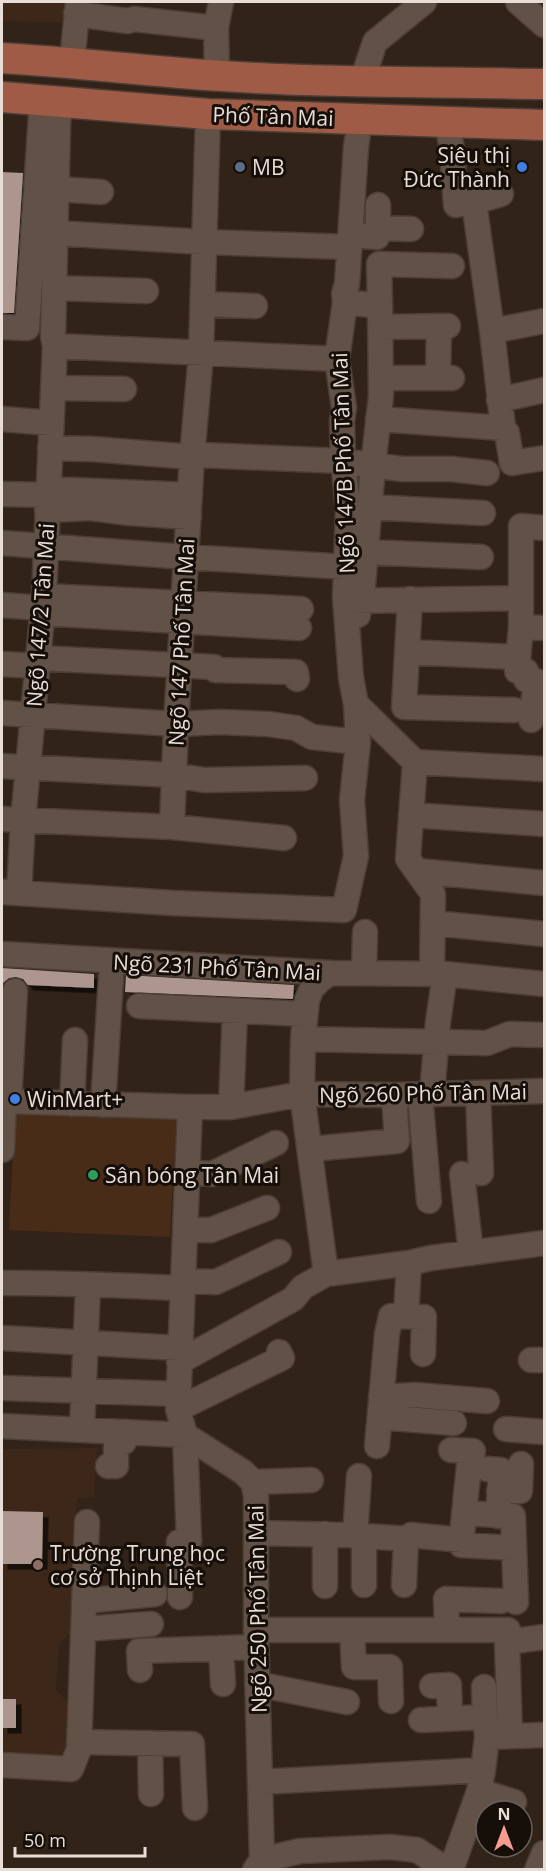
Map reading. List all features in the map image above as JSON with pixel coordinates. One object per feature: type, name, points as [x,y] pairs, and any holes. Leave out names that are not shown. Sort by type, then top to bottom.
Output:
[{"type":"main road","name":"Phố Tân Mai","points":[[2,58],[72,62],[217,76],[544,84]]},
{"type":"main road","points":[[360,120],[362,81]]},
{"type":"main road","name":"Phố Tân Mai","points":[[2,97],[208,114],[544,125]]},
{"type":"street","points":[[217,76],[216,28],[220,2]]},
{"type":"street","points":[[362,81],[375,42],[424,2]]},
{"type":"street","points":[[518,2],[544,25]]},
{"type":"street","points":[[72,62],[77,8],[131,11],[134,19],[216,28]]},
{"type":"street","points":[[2,327],[27,328],[51,100]]},
{"type":"street","name":"Ngõ 147/2 Tân Mai","points":[[10,893],[12,820],[29,767],[43,606],[53,388],[57,189],[58,125],[51,100]]},
{"type":"street","name":"Ngõ 147 Phố Tân Mai","points":[[172,827],[179,667],[201,354],[208,114]]},
{"type":"street","name":"Ngõ 147B Phố Tân Mai","points":[[353,600],[346,567],[348,509],[343,461],[344,408],[337,359],[345,302],[360,120]]},
{"type":"street","points":[[447,123],[452,149],[456,205],[501,194]]},
{"type":"street","points":[[57,189],[101,192]]},
{"type":"street","points":[[378,419],[503,428],[474,202]]},
{"type":"street","points":[[56,233],[204,242],[350,241],[378,230],[411,229]]},
{"type":"street","name":"Ngõ 147B Phố Tân Mai","points":[[10,893],[344,910],[356,856],[352,800],[358,742],[356,704],[350,664],[353,600],[366,552],[381,378],[379,264],[452,266]]},
{"type":"street","points":[[54,288],[146,291]]},
{"type":"street","points":[[345,302],[380,317],[444,326],[445,378],[381,378]]},
{"type":"street","points":[[203,304],[255,306]]},
{"type":"street","points":[[492,331],[544,321]]},
{"type":"street","points":[[2,334],[201,354],[337,359]]},
{"type":"street","points":[[53,388],[124,389]]},
{"type":"street","points":[[499,400],[544,390]]},
{"type":"street","points":[[2,419],[51,423]]},
{"type":"street","points":[[507,433],[512,463],[544,458]]},
{"type":"street","points":[[50,448],[92,449],[192,458],[199,455],[343,461],[402,469],[452,459],[487,473]]},
{"type":"street","points":[[2,494],[189,506]]},
{"type":"street","points":[[369,507],[483,513]]},
{"type":"street","points":[[410,599],[404,707],[523,715],[536,681],[526,680],[526,671],[517,671],[521,627],[521,526],[544,528]]},
{"type":"street","points":[[2,543],[346,567]]},
{"type":"street","points":[[366,552],[471,550]]},
{"type":"street","points":[[2,605],[43,606],[79,596],[183,613],[300,619]]},
{"type":"street","points":[[353,600],[520,598]]},
{"type":"street","points":[[521,627],[544,628]]},
{"type":"street","points":[[407,652],[518,657]]},
{"type":"street","points":[[2,664],[38,662],[214,667],[215,670],[296,672],[297,679]]},
{"type":"street","points":[[356,704],[416,762],[544,769]]},
{"type":"street","points":[[2,713],[176,724],[221,722],[268,724],[296,728],[312,738],[358,742]]},
{"type":"street","points":[[416,762],[408,859],[433,894],[433,923],[439,974],[436,1043],[426,1094],[429,1201]]},
{"type":"street","points":[[2,766],[173,775],[204,780],[305,778]]},
{"type":"street","points":[[411,815],[544,824]]},
{"type":"street","points":[[12,820],[172,827],[284,838]]},
{"type":"street","points":[[418,871],[544,883]]},
{"type":"street","points":[[433,923],[544,934]]},
{"type":"street","points":[[364,933],[364,973]]},
{"type":"street","name":"Ngõ 231 Phố Tân Mai","points":[[2,954],[331,973],[439,974],[544,984]]},
{"type":"street","points":[[103,1106],[112,962]]},
{"type":"street","points":[[326,1274],[302,1094],[304,1014],[307,1000],[312,988],[331,973]]},
{"type":"street","points":[[2,1150],[15,991]]},
{"type":"street","points":[[139,1006],[304,1014]]},
{"type":"street","points":[[231,1107],[235,1011]]},
{"type":"street","points":[[303,1039],[487,1043],[510,1034],[544,1035]]},
{"type":"street","points":[[72,1104],[75,1040]]},
{"type":"street","name":"Ngõ 260 Phố Tân Mai","points":[[302,1094],[394,1095],[544,1091]]},
{"type":"street","points":[[471,1253],[471,1174],[478,1093]]},
{"type":"street","points":[[5,1101],[103,1106],[231,1107],[302,1094]]},
{"type":"street","points":[[311,1149],[398,1142],[394,1095]]},
{"type":"street","points":[[180,1597],[179,1542],[189,1541],[185,1435],[178,1402],[190,1107]]},
{"type":"street","points":[[188,1172],[212,1174],[276,1143]]},
{"type":"street","points":[[186,1230],[211,1230],[267,1208]]},
{"type":"street","points":[[2,1338],[86,1343],[179,1355],[292,1299],[303,1287],[326,1274],[409,1263],[431,1257],[544,1250]]},
{"type":"street","points":[[2,1283],[183,1285],[216,1282],[279,1252]]},
{"type":"street","points":[[406,1316],[409,1263]]},
{"type":"street","points":[[82,1430],[88,1285]]},
{"type":"street","points":[[377,1446],[387,1334],[391,1316],[424,1317],[423,1354]]},
{"type":"street","points":[[2,1388],[84,1391],[178,1402],[282,1358],[279,1352]]},
{"type":"street","points":[[381,1407],[415,1395],[487,1401]]},
{"type":"street","points":[[381,1407],[454,1423]]},
{"type":"street","points":[[2,1426],[185,1435]]},
{"type":"street","points":[[506,1429],[544,1432]]},
{"type":"street","points":[[108,1466],[117,1466],[117,1442],[124,1442],[125,1432]]},
{"type":"street","name":"Ngõ 250 Phố Tân Mai","points":[[185,1435],[243,1472],[253,1482],[256,1496],[259,1865]]},
{"type":"street","points":[[451,1450],[473,1451],[461,1545],[513,1548]]},
{"type":"street","points":[[499,1491],[520,1491],[521,1464]]},
{"type":"street","points":[[487,1469],[501,1470],[498,1515]]},
{"type":"street","points":[[359,1476],[359,1536],[364,1585]]},
{"type":"street","points":[[253,1482],[310,1480]]},
{"type":"street","points":[[447,1630],[446,1599],[508,1601],[513,1548],[513,1516],[464,1514]]},
{"type":"street","points":[[2,1765],[71,1769],[79,1749],[87,1522]]},
{"type":"street","points":[[257,1533],[406,1539],[410,1539],[411,1535],[462,1540]]},
{"type":"street","points":[[325,1534],[325,1586]]},
{"type":"street","points":[[404,1585],[406,1539]]},
{"type":"street","points":[[84,1601],[155,1594]]},
{"type":"street","points":[[83,1629],[151,1624]]},
{"type":"street","points":[[352,1630],[354,1667],[390,1667],[391,1701]]},
{"type":"street","points":[[140,1670],[139,1651],[177,1656],[221,1648],[256,1638],[352,1630],[508,1630]]},
{"type":"street","points":[[259,1865],[300,1851],[313,1860],[361,1859],[390,1847],[417,1850],[449,1869],[481,1781],[494,1730],[507,1642],[544,1637]]},
{"type":"street","points":[[221,1648],[223,1684]]},
{"type":"street","points":[[257,1684],[346,1702]]},
{"type":"street","points":[[432,1686],[449,1685],[450,1718]]},
{"type":"street","points":[[484,1687],[494,1730]]},
{"type":"street","points":[[421,1720],[450,1718],[494,1730],[544,1735]]},
{"type":"street","points":[[79,1742],[192,1744],[195,1808]]},
{"type":"street","points":[[150,1743],[151,1794]]},
{"type":"street","points":[[260,1782],[481,1781],[509,1799]]},
{"type":"street","points":[[537,1869],[544,1853]]},
{"type":"shaded area","points":[[2,2],[75,2],[71,23],[2,21]]},
{"type":"shaded area","name":"Sân bóng Tân Mai","points":[[15,1112],[176,1119],[170,1237],[9,1230]]},
{"type":"shaded area","name":"Trường Trung học cơ sở Thịnh Liệt","points":[[97,1448],[94,1497],[77,1498],[71,1632],[59,1644],[56,1690],[70,1705],[70,1751],[58,1760],[2,1754],[2,1449]]},
{"type":"building","points":[[2,172],[23,173],[14,313],[2,313]]},
{"type":"building","points":[[2,968],[94,974],[94,988],[28,985],[23,979],[16,977],[9,978],[2,984]]},
{"type":"building","points":[[126,975],[294,985],[293,999],[125,992]]},
{"type":"building","points":[[2,1511],[43,1512],[42,1564],[2,1564]]},
{"type":"building","points":[[2,1699],[16,1699],[16,1728],[2,1728]]},
{"type":"place","name":"MB","points":[[240,167]]},
{"type":"place","name":"Siêu thị Đức Thành","points":[[522,167]]},
{"type":"place","name":"WinMart+","points":[[15,1099]]},
{"type":"place","name":"Sân bóng Tân Mai","points":[[93,1175]]},
{"type":"place","name":"Trường Trung học cơ sở Thịnh Liệt","points":[[38,1565]]}]
